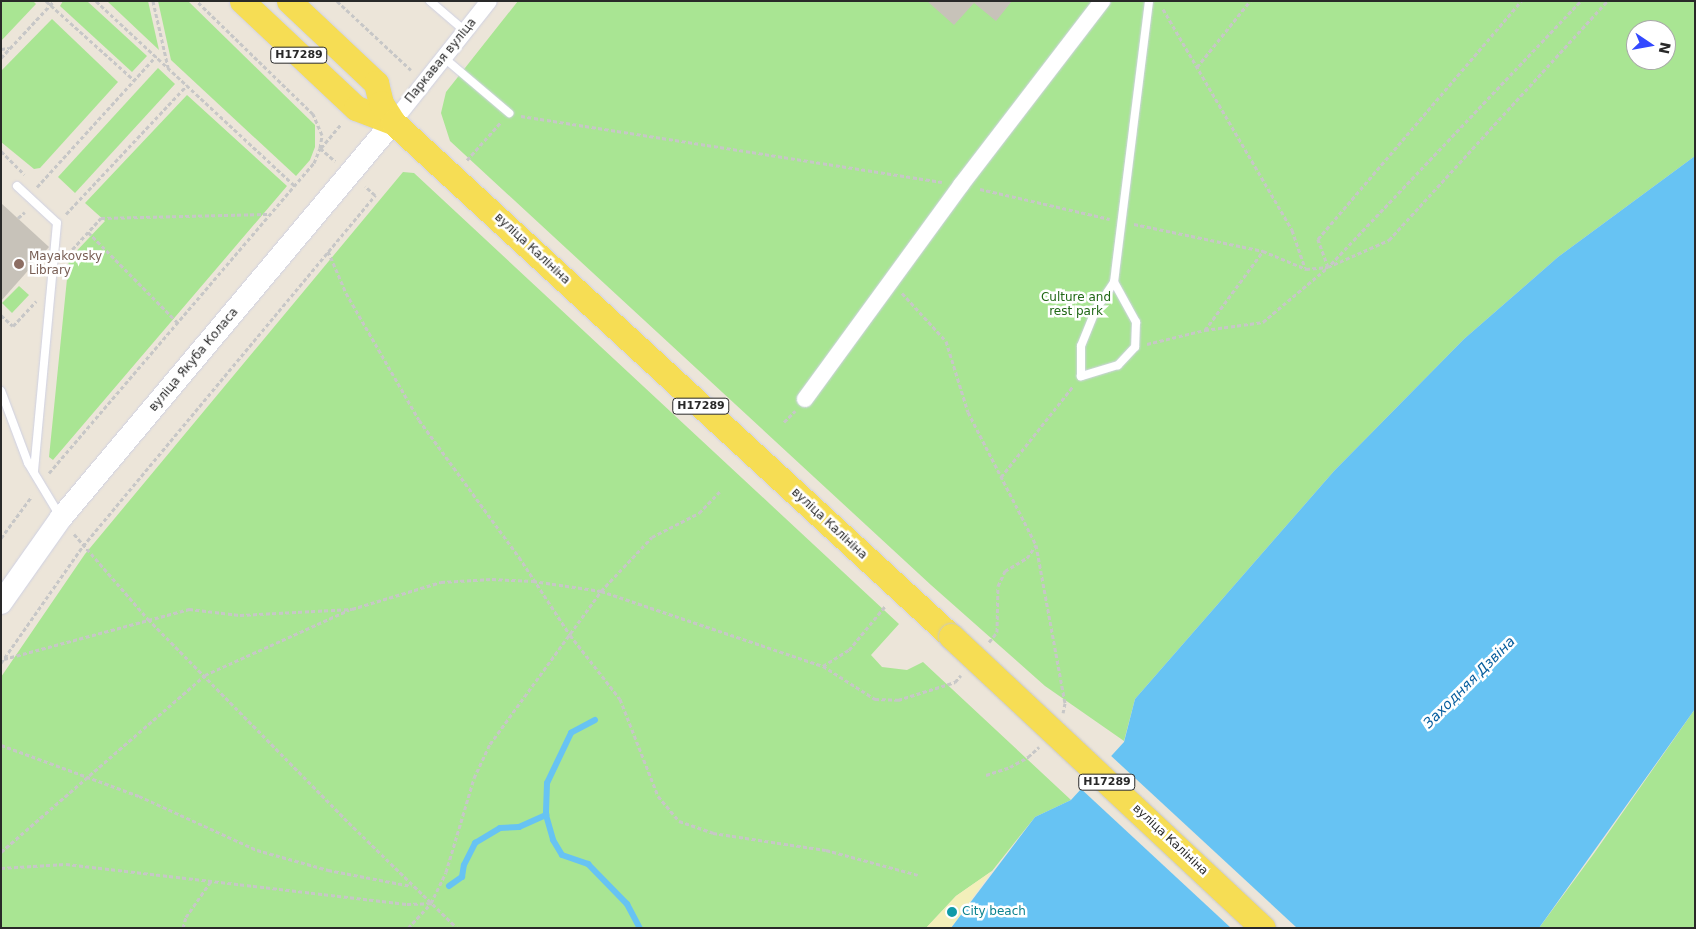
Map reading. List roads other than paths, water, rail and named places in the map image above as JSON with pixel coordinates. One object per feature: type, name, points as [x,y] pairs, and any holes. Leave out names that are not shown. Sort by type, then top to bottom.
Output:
[{"type":"main road","name":"вуліца Калініна","points":[[242,1],[356,108],[393,122]]},
{"type":"main road","name":"вуліца Калініна","points":[[289,1],[376,83],[381,103],[393,122],[951,636],[1263,928]]},
{"type":"street","name":"Паркавая вуліца","points":[[393,122],[489,1]]},
{"type":"street","points":[[805,399],[961,185],[1102,1]]},
{"type":"street","name":"вуліца Якуба Коласа","points":[[1,603],[61,518],[393,122]]},
{"type":"lane","points":[[430,1],[464,31]]},
{"type":"lane","points":[[1114,282],[1136,322],[1136,347],[1118,364],[1081,376],[1081,346],[1096,309],[1114,282],[1149,1]]},
{"type":"lane","points":[[443,57],[509,113]]},
{"type":"lane","points":[[17,186],[57,223],[34,472]]},
{"type":"lane","points":[[1,391],[34,472],[42,482],[61,518]]},
{"type":"water","name":"Заходняя Дзвіна","points":[[1695,156],[1695,709],[1539,928],[951,928],[1035,817],[1071,800],[1124,742],[1135,699],[1334,471],[1464,339],[1558,257]]},
{"type":"waterway","points":[[595,720],[571,733],[547,783],[546,815],[553,840],[562,855],[588,864],[627,904],[640,928]]},
{"type":"waterway","points":[[449,886],[462,877],[464,865],[475,843],[500,828],[519,827],[546,815]]},
{"type":"place","name":"Mayakovsky Library","points":[[19,264]]},
{"type":"place","name":"City beach","points":[[952,912]]},
{"type":"park label","name":"Culture and rest park","points":[[1076,305]]}]
